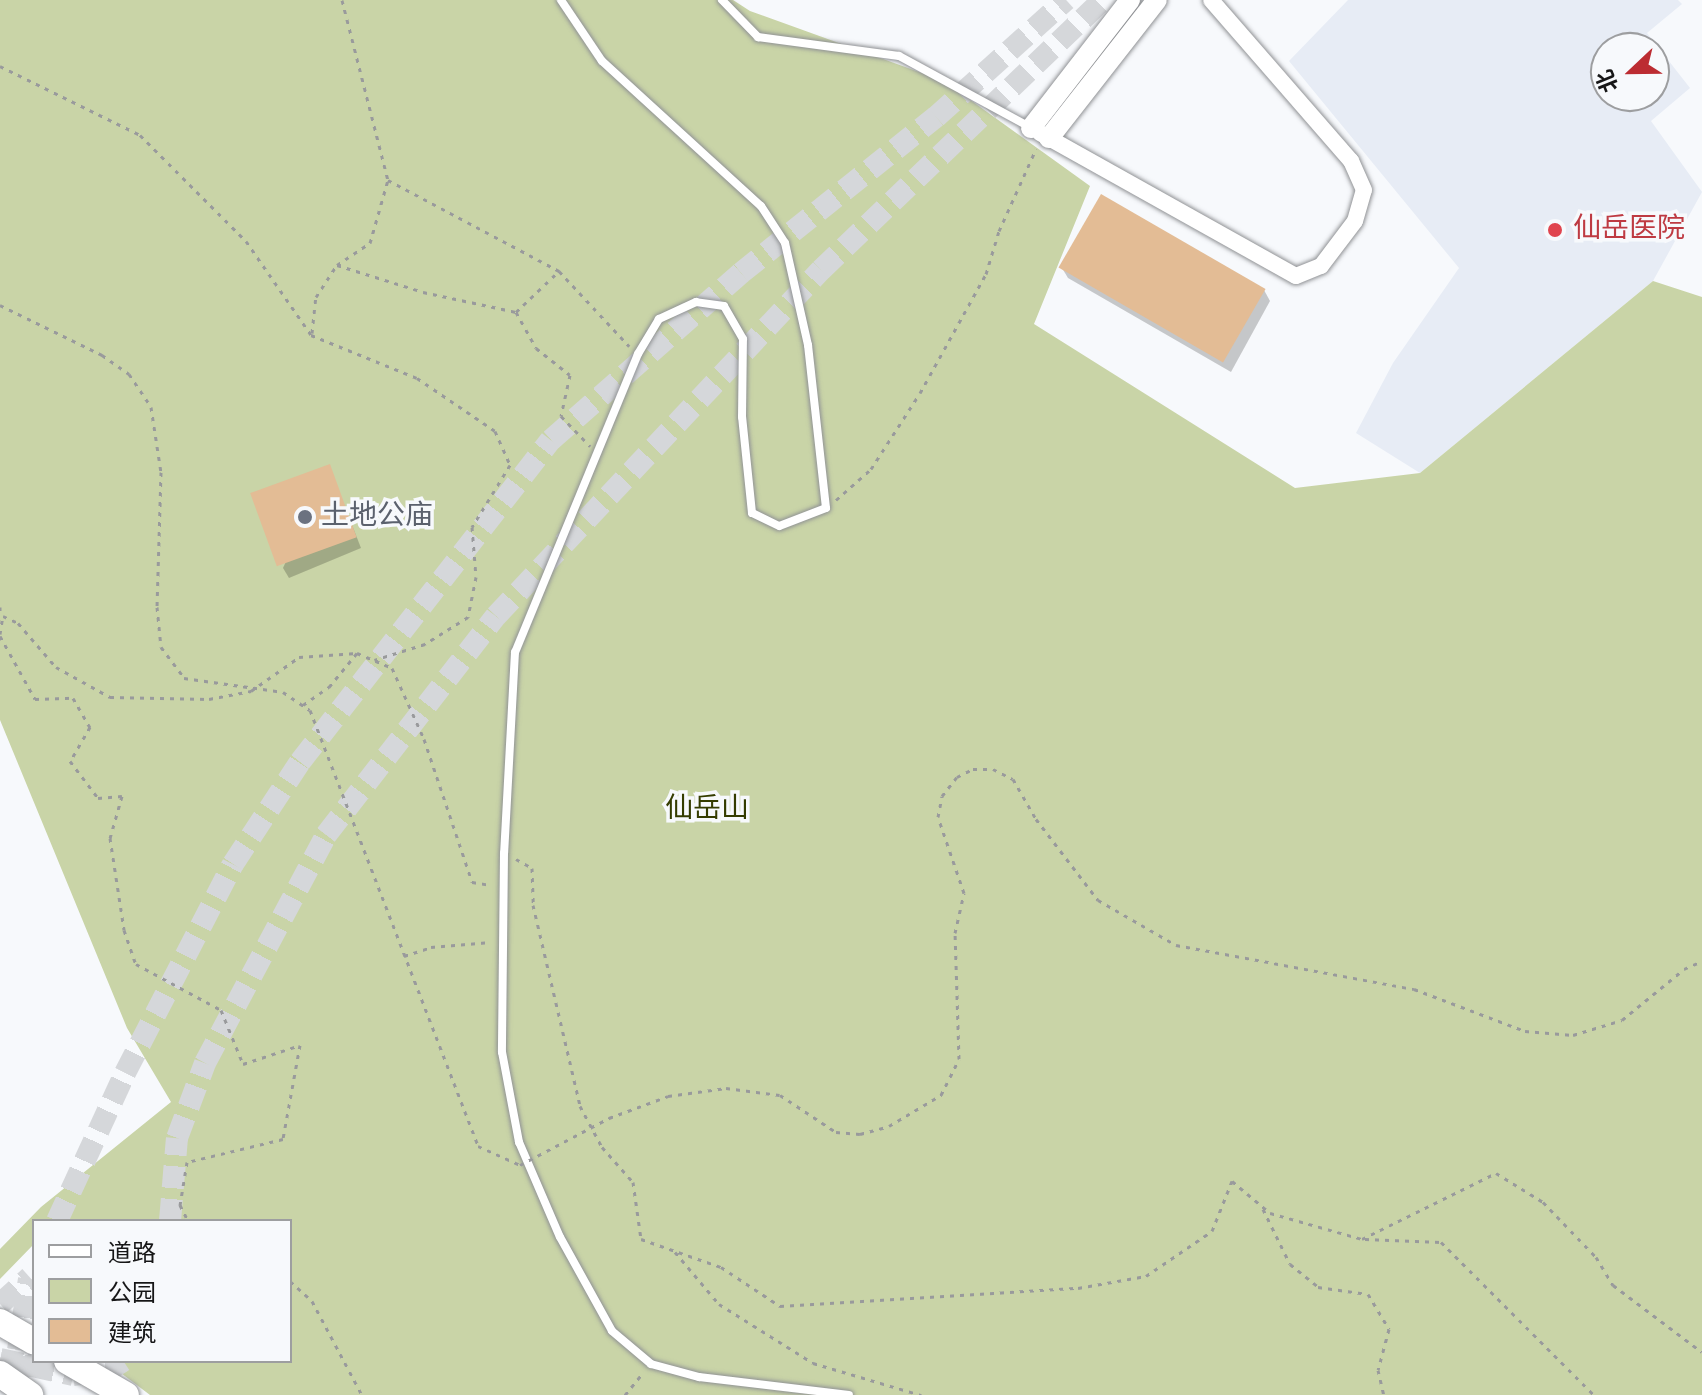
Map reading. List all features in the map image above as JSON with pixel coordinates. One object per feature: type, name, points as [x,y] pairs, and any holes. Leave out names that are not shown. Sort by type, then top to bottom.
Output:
[{"type":"main road","points":[[0,1322],[32,1341]]},
{"type":"main road","points":[[70,1363],[126,1395]]},
{"type":"main road","points":[[0,1374],[30,1395]]},
{"type":"street","points":[[1041,134],[1130,0]]},
{"type":"street","points":[[1041,134],[1157,0]]},
{"type":"street","points":[[1041,134],[1296,276],[1321,266],[1355,221],[1364,190],[1351,161],[1211,0]]},
{"type":"lane","points":[[561,0],[602,61],[761,206],[785,243],[808,345],[826,508],[779,526],[752,513],[742,417],[743,339],[724,306],[696,302],[659,319],[638,354],[515,652],[504,853],[502,1052],[519,1142],[560,1237],[612,1331],[651,1364],[699,1377],[849,1395]]},
{"type":"lane","points":[[722,0],[758,37],[899,56],[1041,134]]},
{"type":"path","points":[[311,335],[316,297],[337,265],[370,243],[388,180],[342,0]]},
{"type":"path","points":[[0,66],[140,135],[246,241],[311,335],[417,378],[495,431],[510,465],[472,527],[476,577],[468,617],[425,644],[374,660]]},
{"type":"path","points":[[826,508],[871,469],[920,393],[986,274],[999,231],[1041,134]]},
{"type":"path","points":[[388,180],[559,271],[638,354]]},
{"type":"path","points":[[337,265],[423,292],[516,312],[536,348],[570,375],[561,416],[599,453]]},
{"type":"path","points":[[516,312],[559,271]]},
{"type":"path","points":[[0,305],[102,355],[129,374],[151,407],[161,472],[157,607],[161,647],[184,678],[283,692],[310,710],[467,1127],[489,1155],[520,1165],[609,1118],[668,1096],[726,1088],[780,1095],[836,1132],[860,1134],[889,1126],[941,1095],[959,1059],[955,933],[964,893],[938,817],[942,796],[957,777],[973,769],[993,769],[1013,779],[1036,819],[1098,900],[1176,945],[1414,989],[1525,1031],[1573,1035],[1622,1020],[1684,969],[1702,961]]},
{"type":"path","points":[[0,607],[0,635],[35,699],[73,698],[90,727],[70,761],[98,798],[122,796],[110,838],[124,930],[136,964],[221,1010],[243,1064],[300,1045],[283,1139],[187,1162],[180,1205],[187,1219]]},
{"type":"path","points":[[2,616],[18,623],[56,667],[110,697],[209,699],[251,691],[299,657],[357,653],[392,668],[418,725],[472,882],[503,886]]},
{"type":"path","points":[[303,705],[329,687],[357,653]]},
{"type":"path","points":[[504,853],[532,868],[533,905],[580,1106],[602,1147],[633,1182],[641,1239],[721,1267],[780,1306],[1078,1288],[1146,1276],[1212,1231],[1232,1181],[1270,1213],[1362,1239],[1441,1242],[1594,1395]]},
{"type":"path","points":[[404,956],[503,941]]},
{"type":"path","points":[[1362,1239],[1496,1173],[1543,1202],[1596,1257],[1613,1285],[1702,1352]]},
{"type":"path","points":[[1261,1205],[1290,1264],[1318,1287],[1368,1294],[1389,1329],[1378,1370],[1384,1395]]},
{"type":"path","points":[[673,1250],[719,1304],[813,1363],[921,1395]]},
{"type":"path","points":[[292,1283],[312,1301],[362,1395]]},
{"type":"path","points":[[625,1395],[651,1364]]},
{"type":"shaded area","name":"仙岳医院","points":[[1348,0],[1678,0],[1682,4],[1648,32],[1590,32],[1590,112],[1662,112],[1651,121],[1702,192],[1653,281],[1420,473],[1356,433],[1393,363],[1459,268],[1289,61]]},
{"type":"shaded area","name":"仙岳医院","points":[[1670,62],[1690,88],[1670,105]]},
{"type":"green space","name":"仙岳山","points":[[0,0],[733,0],[750,11],[944,81],[1090,186],[1034,324],[1295,488],[1420,473],[1653,281],[1702,297],[1702,1395],[150,1395],[108,1363],[292,1363],[292,1219],[32,1219],[32,1246],[0,1279],[0,1249],[41,1207],[171,1102],[127,1028],[0,720]]},
{"type":"building","points":[[1101,194],[1266,289],[1223,363],[1058,268]]},
{"type":"building","name":"土地公庙","points":[[330,464],[357,537],[277,566],[250,493]]},
{"type":"tunnel","points":[[58,1219],[125,1073],[233,864],[300,762],[551,440],[741,273],[936,117],[1066,0]]},
{"type":"tunnel","points":[[170,1219],[177,1138],[205,1063],[326,835],[496,616],[821,270],[1103,0]]},
{"type":"tunnel","points":[[0,1304],[30,1277]]},
{"type":"tunnel","points":[[28,1378],[18,1350],[29,1279]]},
{"type":"tunnel","points":[[0,1359],[73,1375],[109,1370],[120,1363]]},
{"type":"place","name":"仙岳医院","points":[[1555,230]]},
{"type":"place","name":"土地公庙","points":[[305,517]]}]
